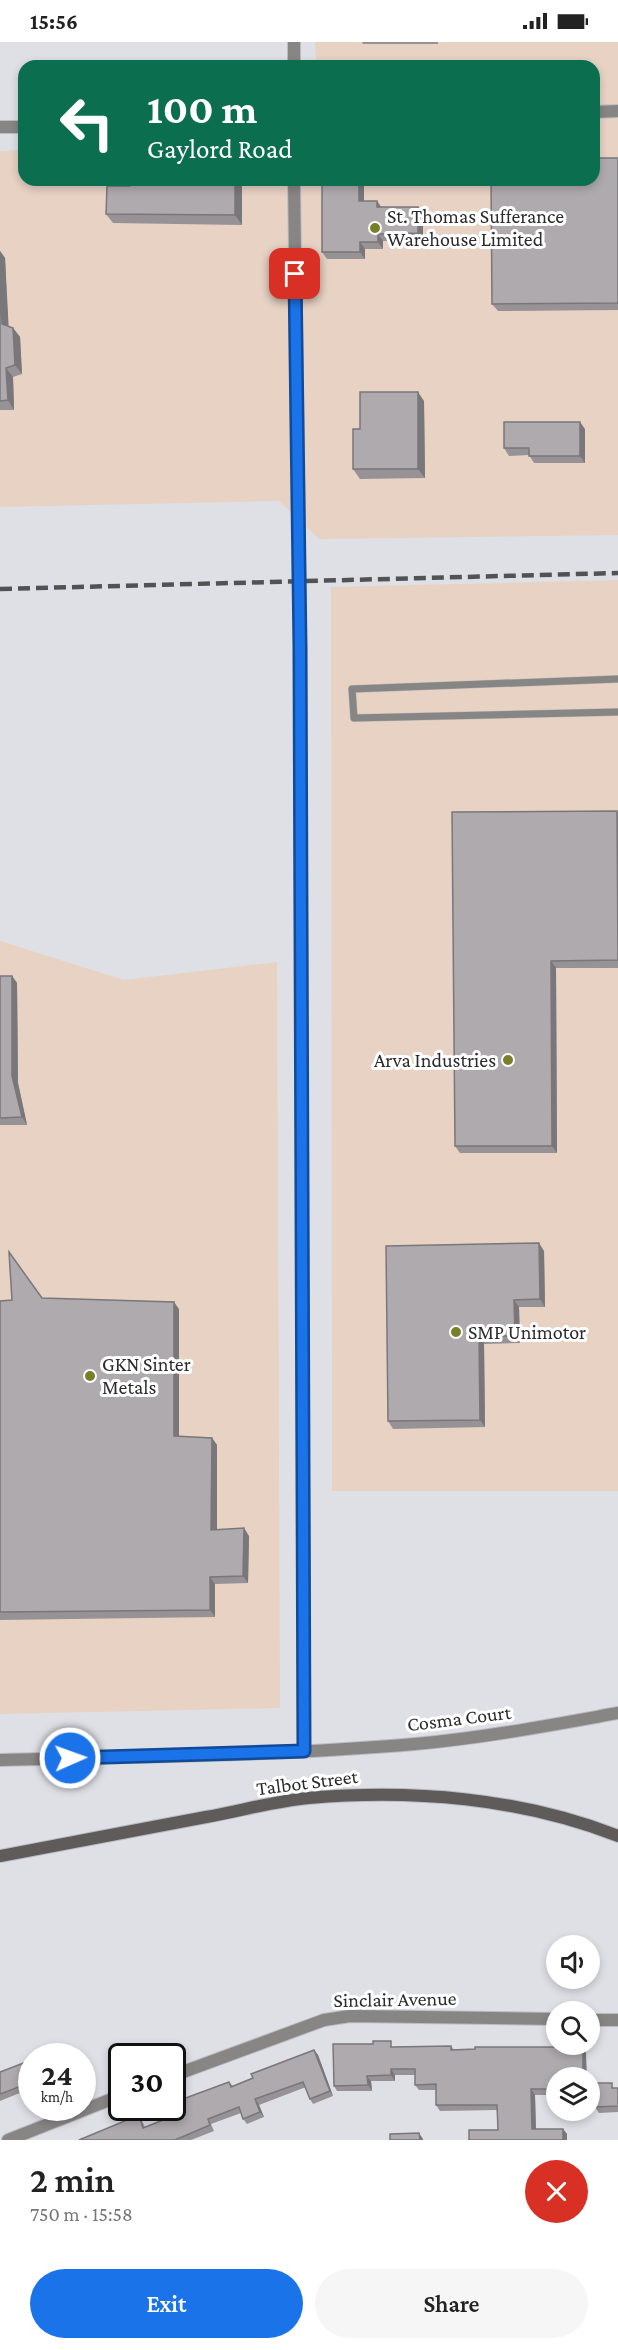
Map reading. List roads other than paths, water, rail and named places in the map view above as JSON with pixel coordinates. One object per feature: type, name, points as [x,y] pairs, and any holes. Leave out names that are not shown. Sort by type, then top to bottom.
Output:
[{"type":"main road","name":"Talbot Street","points":[[0,1856],[306,1798],[369,1794],[431,1796],[492,1803],[554,1816],[618,1836]]},
{"type":"street","points":[[294,42],[294,60]]},
{"type":"street","points":[[600,112],[618,111]]},
{"type":"street","points":[[0,127],[18,127]]},
{"type":"street","points":[[294,186],[300,637],[304,1751]]},
{"type":"street","name":"Cosma Court","points":[[0,1760],[304,1751],[415,1744],[494,1735],[618,1713]]},
{"type":"street","name":"Sinclair Avenue","points":[[186,2071],[324,2020],[350,2016],[546,2019]]},
{"type":"street","points":[[600,2020],[618,2020]]},
{"type":"street","points":[[8,2140],[108,2101]]},
{"type":"lane","points":[[618,679],[352,689],[354,718],[618,712]]},
{"type":"railway","points":[[0,589],[618,573]]},
{"type":"place","name":"St. Thomas Sufferance Warehouse Limited","points":[[375,228]]},
{"type":"place","name":"Arva Industries","points":[[508,1060]]},
{"type":"place","name":"SMP Unimotor","points":[[456,1332]]},
{"type":"place","name":"GKN Sinter Metals","points":[[90,1376]]}]
